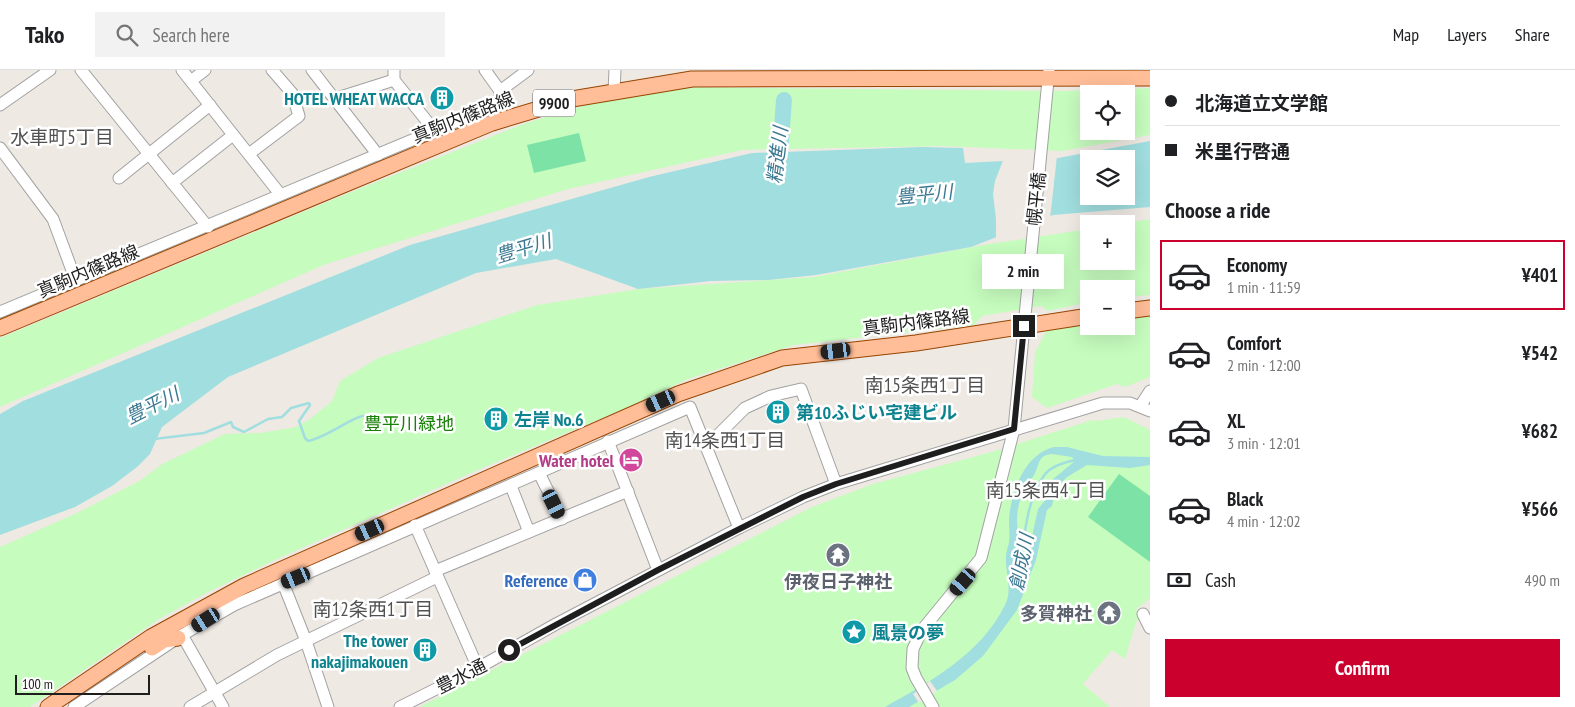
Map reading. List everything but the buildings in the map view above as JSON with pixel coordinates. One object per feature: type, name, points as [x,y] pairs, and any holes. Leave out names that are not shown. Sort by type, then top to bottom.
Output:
[{"type":"main road","name":"真駒内篠路線","points":[[0,328],[492,123],[556,103],[692,78],[1048,80],[1150,78]]},
{"type":"main road","points":[[1135,310],[1150,308]]},
{"type":"main road","name":"真駒内篠路線","points":[[48,707],[122,656],[194,612],[267,575],[678,394],[782,358],[916,343],[1080,317]]},
{"type":"main road","points":[[122,656],[125,662],[130,662],[164,640],[180,637]]},
{"type":"street","points":[[0,105],[50,70]]},
{"type":"street","points":[[82,70],[208,226]]},
{"type":"street","points":[[182,70],[280,194]]},
{"type":"street","points":[[191,81],[205,70]]},
{"type":"street","points":[[249,154],[299,116],[292,93],[272,70]]},
{"type":"street","points":[[312,70],[378,155]]},
{"type":"street","points":[[0,312],[502,103],[500,91],[485,70]]},
{"type":"street","points":[[500,91],[528,70]]},
{"type":"street","points":[[614,91],[615,70]]},
{"type":"street","points":[[334,99],[394,75],[434,130]]},
{"type":"street","name":"幌平橋","points":[[927,697],[912,668],[913,649],[916,640],[981,558],[986,547],[1014,429],[1048,80]]},
{"type":"street","points":[[119,178],[210,105]]},
{"type":"street","points":[[172,183],[234,135]]},
{"type":"street","points":[[0,148],[52,219],[76,281]]},
{"type":"street","points":[[707,446],[745,408],[772,396],[800,390],[836,484]]},
{"type":"street","points":[[1145,408],[1150,391]]},
{"type":"street","name":"豊水通","points":[[400,707],[478,668],[658,570],[803,497],[836,484],[1103,403],[1120,402],[1145,408]]},
{"type":"street","points":[[74,707],[180,637],[234,605],[511,486],[608,441],[690,406],[739,528]]},
{"type":"street","points":[[608,441],[658,570]]},
{"type":"street","points":[[539,473],[562,519]]},
{"type":"street","points":[[511,486],[529,532]]},
{"type":"street","points":[[190,707],[277,655],[436,574],[529,532],[628,491]]},
{"type":"street","points":[[415,526],[478,668]]},
{"type":"street","points":[[283,583],[306,641],[328,707]]},
{"type":"street","points":[[1143,614],[1150,628]]},
{"type":"street","points":[[180,637],[223,707]]},
{"type":"green space","points":[[674,87],[1080,90],[1080,140],[1122,140],[1062,151],[943,146],[742,150],[568,189],[326,264],[0,407],[0,338],[351,192],[526,123],[596,102]]},
{"type":"green space","points":[[1150,88],[1150,135],[1135,138],[1135,89]]},
{"type":"green space","points":[[579,133],[586,161],[534,173],[527,145]]},
{"type":"green space","name":"豊平川緑地","points":[[1150,219],[1150,295],[1135,296],[1135,280],[1080,280],[1080,304],[1048,311],[1041,306],[982,316],[974,325],[794,345],[688,379],[624,409],[480,469],[277,559],[208,592],[159,619],[30,707],[0,707],[0,547],[77,513],[141,480],[162,464],[225,434],[260,433],[296,427],[310,419],[332,401],[340,381],[378,358],[537,305],[638,289],[814,277],[989,244],[1080,230],[1080,270],[1135,270],[1135,222]]},
{"type":"green space","points":[[1150,316],[1150,377],[1125,387],[1117,384],[1047,408],[1032,397],[1035,353],[1046,331],[1080,325],[1080,335],[1135,335],[1135,318]]},
{"type":"green space","points":[[1124,417],[1150,430],[1150,598],[1136,609],[1142,617],[1136,622],[1125,659],[1112,650],[1083,684],[1110,707],[419,707],[812,507],[873,484],[995,451],[1092,420]]},
{"type":"green space","points":[[1119,474],[1150,496],[1150,562],[1088,517]]},
{"type":"water","name":"豊平川","points":[[1150,141],[1150,207],[1053,215],[971,247],[816,275],[768,280],[711,281],[638,289],[556,259],[476,273],[228,377],[162,427],[150,454],[137,467],[112,486],[75,507],[0,535],[0,414],[23,401],[410,245],[649,177],[752,153],[922,147],[963,148],[965,163],[1058,158],[1080,154],[1080,205],[1135,205],[1135,150],[1101,150]]},
{"type":"water","points":[[1054,447],[1067,447],[1103,456],[1150,457],[1150,465],[1130,468],[1087,465],[1067,477],[1059,485],[1054,494],[1052,506],[1047,510],[1036,560],[1017,610],[983,656],[955,680],[909,707],[885,707],[953,665],[995,623],[1005,605],[1009,587],[1006,557],[1009,542],[1010,508],[1016,486],[1028,465],[1044,451]],"holes":[[[1052,454],[1072,457],[1075,461],[1052,480],[1047,498],[1038,509],[1029,550],[1024,562],[1025,570],[1017,580],[1013,562],[1018,544],[1017,514],[1022,496],[1041,458]]]},
{"type":"pier","points":[[1057,156],[1050,219],[996,240],[993,194],[995,181],[1004,158]]},
{"type":"pier","points":[[930,681],[937,691],[919,703],[913,694]]},
{"type":"waterway","name":"精進川","points":[[775,174],[781,141],[784,100]]},
{"type":"waterway","points":[[154,439],[204,433],[231,422],[233,427],[244,432],[268,419],[282,417],[291,408],[309,403],[310,405],[299,421],[305,438],[308,441],[324,436],[363,416],[369,415],[374,425]]},
{"type":"waterway","name":"創成川","points":[[1017,581],[1025,528],[1036,489],[1049,470],[1076,460]]},
{"type":"place","name":"HOTEL WHEAT WACCA","points":[[442,98]]},
{"type":"place","name":"第10ふじい宅建ビル","points":[[778,412]]},
{"type":"place","name":"左岸 No.6","points":[[496,419]]},
{"type":"place","name":"Water hotel","points":[[631,460]]},
{"type":"place","name":"伊夜日子神社","points":[[838,555]]},
{"type":"place","name":"Reference","points":[[585,580]]},
{"type":"place","name":"多賀神社","points":[[1109,613]]},
{"type":"place","name":"風景の夢","points":[[854,632]]},
{"type":"place","name":"The tower nakajimakouen","points":[[425,650]]},
{"type":"district","name":"水車町5丁目","points":[[62,137]]},
{"type":"district","name":"南15条西1丁目","points":[[925,385]]},
{"type":"district","name":"南14条西1丁目","points":[[725,440]]},
{"type":"district","name":"南15条西4丁目","points":[[1046,490]]},
{"type":"district","name":"南12条西1丁目","points":[[373,609]]},
{"type":"route","points":[[509,650],[658,570],[803,497],[836,484],[1014,429],[1024,326]]}]
